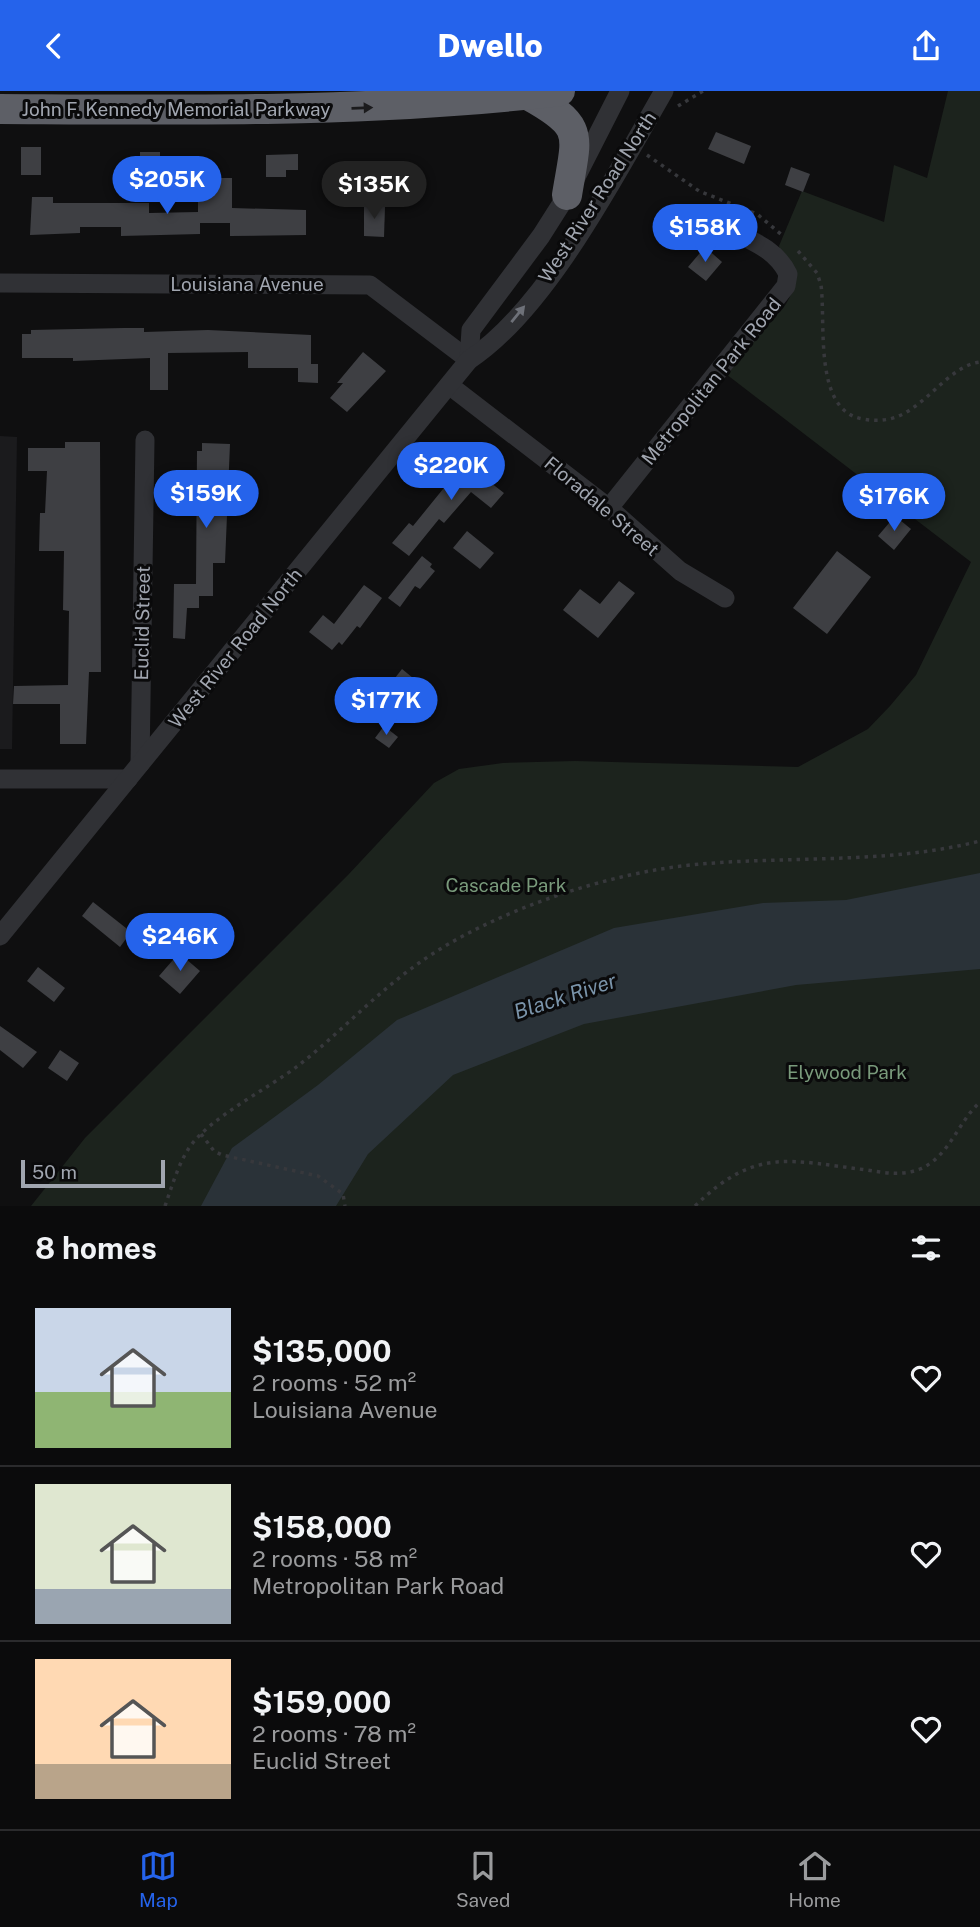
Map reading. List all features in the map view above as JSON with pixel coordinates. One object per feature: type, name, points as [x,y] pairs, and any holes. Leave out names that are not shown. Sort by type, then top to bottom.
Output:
[{"type":"highway","name":"John F. Kennedy Memorial Parkway","points":[[0,109],[277,110],[410,106],[560,91]]},
{"type":"highway","points":[[527,95],[561,114],[576,138],[568,195]]},
{"type":"street","name":"West River Road North","points":[[469,360],[471,330],[568,195],[620,91]]},
{"type":"street","name":"West River Road North","points":[[0,936],[469,360],[494,344],[559,264],[664,91]]},
{"type":"street","name":"Metropolitan Park Road","points":[[609,508],[786,286],[788,274],[777,258],[762,245],[734,232]]},
{"type":"street","name":"Louisiana Avenue","points":[[0,283],[370,285],[469,360]]},
{"type":"street","name":"Floradale Street","points":[[449,385],[609,508],[680,571],[724,598]]},
{"type":"street","name":"Euclid Street","points":[[134,771],[145,440]]},
{"type":"street","points":[[0,779],[134,771]]},
{"type":"path","points":[[645,154],[699,191],[757,214],[787,241]]},
{"type":"path","points":[[794,248],[817,273],[821,285],[829,390],[841,408],[855,418],[878,422],[895,419],[916,406],[957,371],[980,362]]},
{"type":"path","points":[[165,1206],[183,1159],[201,1134],[299,1065],[418,964],[446,945],[551,898],[683,866],[895,853],[980,841]]},
{"type":"path","points":[[695,1206],[733,1174],[771,1161],[812,1163],[893,1174],[920,1169],[945,1149],[980,1102]]},
{"type":"path","points":[[201,1134],[214,1151],[318,1176],[343,1194],[345,1206]]},
{"type":"shaded area","points":[[0,436],[17,437],[12,749],[0,749]]},
{"type":"green space","name":"Cascade Park","points":[[948,91],[980,91],[980,1206],[31,1206],[85,1138],[348,875],[434,783],[459,769],[503,763],[575,761],[798,767],[868,729],[916,675],[971,562],[726,374],[786,304],[793,291],[779,246],[802,191],[884,222],[894,165],[927,178]]},
{"type":"water","name":"Black River","points":[[980,873],[980,969],[796,985],[584,1024],[453,1075],[368,1154],[336,1206],[201,1206],[232,1148],[318,1085],[397,1020],[614,928],[763,903],[846,900]]},
{"type":"building","points":[[716,132],[751,146],[744,164],[708,149]]},
{"type":"building","points":[[21,147],[41,147],[41,175],[21,175]]},
{"type":"building","points":[[140,152],[160,152],[160,180],[140,180]]},
{"type":"building","points":[[298,154],[298,170],[286,170],[286,177],[266,177],[266,155]]},
{"type":"building","points":[[791,167],[810,174],[803,192],[785,185]]},
{"type":"building","points":[[198,178],[232,178],[232,208],[306,210],[306,235],[230,236],[230,223],[200,223],[200,234],[121,236],[121,227],[80,227],[80,233],[30,235],[32,197],[53,197],[53,203],[149,203],[149,213],[198,212]]},
{"type":"building","points":[[364,206],[385,207],[384,237],[364,236]]},
{"type":"building","points":[[705,247],[722,262],[706,281],[688,267]]},
{"type":"building","points":[[144,328],[144,332],[208,330],[311,335],[311,364],[318,364],[318,383],[298,382],[298,368],[248,368],[248,352],[168,353],[168,390],[150,390],[150,358],[73,361],[73,358],[22,358],[22,334],[31,334],[31,330]]},
{"type":"building","points":[[363,352],[386,371],[347,412],[330,398],[343,383],[337,383]]},
{"type":"building","points":[[65,442],[100,442],[101,672],[89,672],[86,744],[60,744],[60,704],[13,704],[14,686],[68,685],[69,611],[63,610],[64,551],[39,551],[40,513],[45,513],[47,471],[28,471],[28,448],[65,448]]},
{"type":"building","points":[[202,443],[230,444],[225,563],[213,563],[213,596],[199,596],[199,608],[187,608],[185,639],[173,638],[174,584],[196,584],[197,451],[202,451]]},
{"type":"building","points":[[473,452],[490,466],[482,476],[504,493],[491,508],[471,492],[444,523],[439,519],[409,556],[392,543],[409,523],[413,526]]},
{"type":"building","points":[[895,516],[911,529],[894,550],[878,536]]},
{"type":"building","points":[[467,531],[494,553],[480,569],[453,548]]},
{"type":"building","points":[[837,551],[871,577],[827,634],[793,608]]},
{"type":"building","points":[[422,556],[432,564],[430,567],[435,571],[420,589],[415,586],[400,607],[388,598]]},
{"type":"building","points":[[619,581],[635,593],[598,638],[563,610],[580,589],[600,604]]},
{"type":"building","points":[[364,585],[382,598],[360,628],[357,626],[342,645],[339,642],[332,650],[309,632],[323,615],[334,624]]},
{"type":"building","points":[[402,669],[424,687],[410,705],[388,687]]},
{"type":"building","points":[[384,726],[398,737],[389,748],[375,738]]},
{"type":"building","points":[[93,902],[131,932],[120,947],[82,916]]},
{"type":"building","points":[[179,953],[200,971],[180,994],[159,976]]},
{"type":"building","points":[[38,967],[65,988],[54,1002],[27,981]]},
{"type":"building","points":[[0,1026],[37,1052],[23,1068],[0,1050]]},
{"type":"building","points":[[60,1050],[79,1063],[67,1081],[48,1068]]},
{"type":"park label","name":"Elywood Park","points":[[847,1072]]}]
